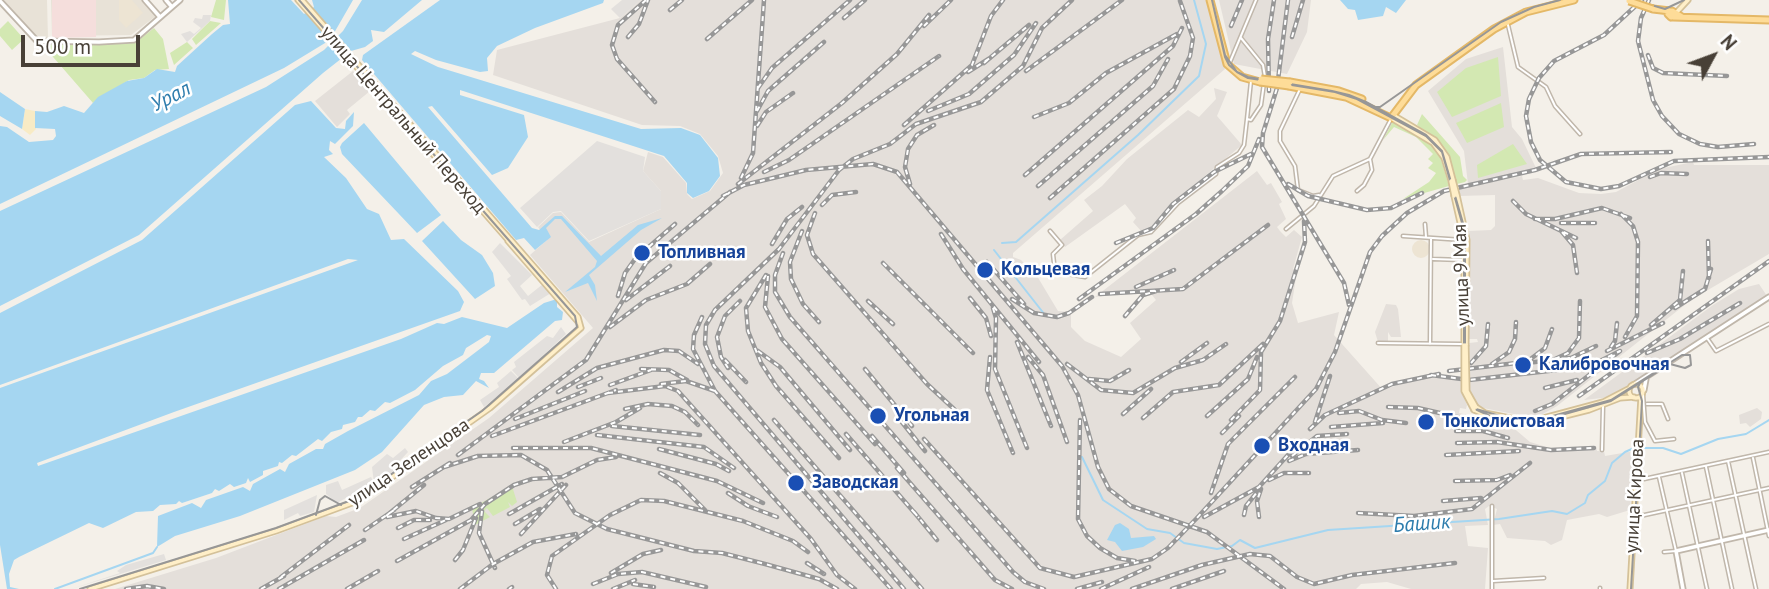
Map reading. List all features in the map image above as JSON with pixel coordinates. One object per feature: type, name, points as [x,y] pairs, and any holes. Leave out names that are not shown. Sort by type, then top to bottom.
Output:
[{"type":"main road","name":"улица Центральный Переход","points":[[300,0],[509,239],[581,328]]},
{"type":"main road","name":"улица 9 Мая","points":[[1212,0],[1230,62],[1244,74],[1261,80]]},
{"type":"main road","name":"улица 9 Мая","points":[[1212,0],[1224,59],[1236,74],[1252,80],[1350,94],[1433,142],[1444,158],[1466,230],[1464,345],[1467,391],[1475,409],[1529,420],[1639,395]]},
{"type":"main road","points":[[1392,117],[1416,85],[1507,21],[1542,6],[1574,0]]},
{"type":"main road","points":[[1672,14],[1688,0]]},
{"type":"main road","points":[[1626,1],[1685,18],[1769,20]]},
{"type":"main road","name":"улица 9 Мая","points":[[1290,84],[1346,97],[1392,117]]},
{"type":"main road","name":"улица 9 Мая","points":[[1456,196],[1466,260]]},
{"type":"main road","name":"улица Зеленцова","points":[[90,589],[276,531],[360,500],[488,410],[581,328]]},
{"type":"main road","points":[[1639,395],[1628,389],[1635,384],[1643,404]]},
{"type":"main road","name":"улица 9 Мая","points":[[1603,404],[1628,389]]},
{"type":"main road","name":"улица Кирова","points":[[1630,589],[1637,453],[1643,404]]},
{"type":"street","points":[[145,0],[160,17]]},
{"type":"street","points":[[166,0],[172,6]]},
{"type":"street","points":[[0,1],[39,42],[131,41],[180,0]]},
{"type":"street","points":[[1230,62],[1255,0]]},
{"type":"street","points":[[1507,21],[1518,67],[1546,87],[1555,106],[1580,134]]},
{"type":"street","points":[[1241,38],[1265,70],[1261,105],[1251,120],[1247,119]]},
{"type":"street","points":[[1226,53],[1231,55],[1235,52]]},
{"type":"street","points":[[1050,232],[1062,245],[1052,258],[1062,273],[1085,277],[1139,235],[1151,232],[1178,203],[1216,174],[1217,167],[1239,153],[1244,145],[1252,80]]},
{"type":"street","points":[[1300,88],[1280,131],[1280,141],[1293,161],[1298,190],[1313,197],[1320,195]]},
{"type":"street","points":[[1286,229],[1309,211],[1333,176],[1370,159],[1392,117]]},
{"type":"street","points":[[1357,191],[1364,185],[1372,170],[1370,159]]},
{"type":"street","points":[[1425,224],[1426,239]]},
{"type":"street","points":[[1403,236],[1464,240]]},
{"type":"street","points":[[1430,344],[1431,239]]},
{"type":"street","points":[[1431,259],[1466,260]]},
{"type":"street","points":[[1635,384],[1769,298]]},
{"type":"street","points":[[1706,338],[1716,351],[1769,324]]},
{"type":"street","points":[[1378,343],[1464,345]]},
{"type":"street","points":[[1646,377],[1639,395],[1645,422],[1655,441],[1674,439]]},
{"type":"street","points":[[1602,450],[1603,404]]},
{"type":"street","points":[[1643,404],[1662,404],[1668,419]]},
{"type":"street","points":[[1644,479],[1769,452]]},
{"type":"street","points":[[1664,552],[1769,532],[1752,456]]},
{"type":"street","points":[[1728,461],[1756,589]]},
{"type":"street","points":[[1706,466],[1732,589]]},
{"type":"street","points":[[1682,472],[1707,589]]},
{"type":"street","points":[[1659,476],[1683,589]]},
{"type":"street","points":[[1640,516],[1769,488]]},
{"type":"street","points":[[1492,506],[1492,589]]},
{"type":"street","points":[[1492,581],[1544,578]]},
{"type":"shaded area","points":[[2,0],[47,0],[48,39],[35,38]]},
{"type":"shaded area","points":[[51,0],[143,0],[156,16],[131,35],[52,36]]},
{"type":"shaded area","points":[[52,0],[96,0],[96,37],[52,38]]},
{"type":"shaded area","points":[[119,0],[132,0],[143,13],[126,28],[119,20]]},
{"type":"shaded area","points":[[622,0],[641,0],[620,18],[611,9]]},
{"type":"shaded area","points":[[641,0],[1208,0],[1225,69],[1013,253],[1013,257],[1021,260],[1037,276],[1058,311],[1071,312],[1071,327],[1085,341],[1121,357],[1141,339],[1130,323],[1156,300],[1148,290],[1095,297],[1257,171],[1267,185],[1271,183],[1282,202],[1279,204],[1286,219],[1277,227],[1286,237],[1294,230],[1302,237],[1293,269],[1297,271],[1292,303],[1298,323],[1339,312],[1334,335],[1383,390],[1422,377],[1462,379],[1462,392],[1467,405],[1466,409],[1460,408],[1459,413],[1510,425],[1530,442],[1550,448],[1596,446],[1597,451],[1604,451],[1605,456],[1634,451],[1630,510],[1607,517],[1599,514],[1567,520],[1562,540],[1551,545],[1545,541],[1507,538],[1500,524],[1493,525],[1497,509],[1489,506],[1485,509],[1488,525],[1465,526],[1468,546],[1488,548],[1485,589],[1411,589],[1387,582],[1361,584],[1356,589],[115,589],[216,558],[326,516],[336,517],[360,508],[489,418],[593,328],[530,255],[547,240],[538,227],[553,213],[561,212],[589,242],[661,209],[661,191],[643,171],[648,152],[663,157],[686,183],[687,194],[692,199],[710,191],[723,173],[718,156],[700,134],[680,126],[642,125],[493,75],[497,50],[620,18]]},
{"type":"shaded area","points":[[1219,0],[1311,0],[1307,32],[1287,74],[1234,64]]},
{"type":"shaded area","points":[[203,15],[211,15],[210,21],[187,42],[181,34],[190,31],[194,34],[201,28],[193,22],[195,18],[202,19]]},
{"type":"shaded area","points":[[1503,47],[1512,127],[1522,139],[1536,168],[1468,184],[1464,151],[1428,91],[1466,59]]},
{"type":"shaded area","points":[[353,71],[370,91],[347,110],[350,114],[337,127],[315,101]]},
{"type":"shaded area","points":[[1214,88],[1227,92],[1217,116],[1242,145],[1176,200],[1161,220],[1147,231],[1142,232],[1133,222],[1136,218],[1125,204],[1065,247],[1060,240],[1093,211],[1084,200],[1102,186],[1127,159],[1188,110],[1199,117],[1216,99]]},
{"type":"shaded area","points":[[597,141],[645,157],[643,171],[661,191],[661,209],[589,241],[561,211],[553,212],[537,227],[520,208]]},
{"type":"shaded area","points":[[1693,162],[1694,165],[1769,165],[1769,254],[1691,300],[1557,406],[1541,415],[1524,416],[1478,407],[1469,392],[1468,374],[1463,375],[1469,343],[1478,342],[1477,339],[1469,339],[1468,231],[1491,230],[1495,226],[1495,195],[1459,196],[1457,189],[1522,176],[1523,180],[1538,178],[1579,193],[1601,194],[1616,192],[1659,169]]},
{"type":"shaded area","points":[[1421,240],[1427,243],[1430,249],[1427,255],[1421,258],[1415,255],[1412,249],[1415,243]]},
{"type":"shaded area","points":[[500,243],[532,275],[520,286],[528,296],[543,284],[551,293],[530,306],[525,299],[522,300],[507,279],[511,276],[492,252]]},
{"type":"shaded area","points":[[1759,284],[1767,296],[1611,397],[1584,400],[1713,305],[1739,289]]},
{"type":"shaded area","points":[[1386,304],[1396,305],[1398,309],[1401,337],[1391,337],[1388,332],[1388,343],[1378,342],[1375,332]]},
{"type":"shaded area","points":[[561,327],[566,334],[519,378],[512,370],[516,367],[514,362],[547,336],[553,338]]},
{"type":"shaded area","points":[[511,371],[519,379],[484,407],[480,400],[499,387],[497,383]]},
{"type":"shaded area","points":[[1757,408],[1762,412],[1761,419],[1750,427],[1746,423],[1740,424],[1739,415]]},
{"type":"shaded area","points":[[405,448],[408,452],[394,467],[395,470],[364,492],[371,484],[337,503],[326,494],[326,485],[338,481],[342,490],[371,477],[374,483],[372,467],[387,454],[393,458]]},
{"type":"shaded area","points":[[317,495],[314,512],[300,516],[298,513],[284,520],[284,510]]},
{"type":"shaded area","points":[[164,554],[166,560],[71,589],[120,573],[117,571],[126,565]]},
{"type":"green space","points":[[216,0],[226,0],[224,20],[211,17]]},
{"type":"green space","points":[[8,21],[24,39],[12,50],[0,36],[0,29]]},
{"type":"green space","points":[[210,21],[221,23],[196,45],[192,39]]},
{"type":"green space","points":[[154,28],[163,39],[169,69],[155,70],[144,78],[129,80],[93,103],[47,50],[47,45],[135,43]]},
{"type":"green space","points":[[187,42],[193,48],[174,65],[170,53]]},
{"type":"green space","points":[[1498,57],[1501,96],[1452,117],[1437,92],[1466,68]]},
{"type":"green space","points":[[1501,103],[1504,127],[1467,143],[1456,123]]},
{"type":"green space","points":[[1422,114],[1460,157],[1463,176],[1467,180],[1465,182],[1457,184],[1445,150],[1417,125]]},
{"type":"green space","points":[[1396,122],[1434,146],[1440,156],[1449,186],[1403,199],[1429,182],[1436,173],[1428,168],[1433,163],[1428,159],[1433,154],[1416,137],[1394,127],[1383,140],[1392,123]]},
{"type":"green space","points":[[1513,144],[1527,164],[1478,178],[1477,165]]},
{"type":"green space","points":[[512,486],[517,502],[512,506],[508,502],[510,507],[493,516],[487,508],[484,511],[490,517],[475,525],[472,508]]},
{"type":"sand","points":[[25,109],[35,111],[36,129],[30,135],[22,129]]},
{"type":"water","name":"Урал","points":[[228,0],[291,0],[304,14],[314,7],[312,0],[353,0],[330,40],[284,68],[0,204],[0,126],[7,127],[29,142],[53,140],[56,136],[55,129],[35,128],[35,111],[47,112],[64,106],[84,113],[98,97],[127,81],[144,78],[157,69],[175,72],[177,66],[212,34],[223,25],[230,24]]},
{"type":"water","points":[[362,0],[422,0],[384,32],[371,30],[373,41],[365,47],[351,51],[323,73],[139,235],[0,306],[0,211],[266,87],[324,50],[343,31]]},
{"type":"water","points":[[440,0],[604,0],[603,3],[535,28],[497,46],[487,58],[488,71],[480,72],[436,60],[415,51],[411,54],[438,67],[641,129],[681,128],[700,135],[718,158],[720,176],[709,191],[693,198],[687,193],[687,183],[664,156],[460,90],[460,95],[524,115],[528,137],[508,168],[492,175],[432,106],[428,107],[532,228],[539,230],[555,216],[562,216],[601,256],[638,225],[662,218],[641,230],[589,275],[595,285],[597,301],[588,283],[565,292],[595,267],[597,261],[561,219],[555,219],[546,228],[551,237],[535,250],[524,238],[516,240],[362,60],[363,55]]},
{"type":"water","points":[[1340,0],[1406,0],[1396,13],[1386,7],[1383,16],[1358,20],[1355,10],[1348,9]]},
{"type":"water","points":[[0,92],[25,109],[22,129],[0,116]]},
{"type":"water","points":[[311,101],[336,128],[345,129],[346,121],[354,112],[353,126],[335,144],[330,141],[329,150],[333,154],[324,157],[346,178],[367,209],[379,214],[391,240],[404,239],[458,291],[464,302],[460,311],[174,412],[37,463],[38,466],[401,339],[437,323],[444,324],[462,317],[507,328],[544,303],[557,299],[557,307],[563,312],[562,320],[555,321],[494,373],[481,373],[479,379],[489,388],[476,381],[463,395],[444,397],[424,405],[382,452],[355,470],[240,516],[175,536],[157,547],[158,516],[192,503],[201,508],[206,500],[243,487],[250,491],[253,484],[280,469],[285,472],[289,464],[316,449],[323,449],[325,444],[348,431],[419,395],[431,381],[447,374],[489,342],[491,336],[487,335],[466,348],[463,355],[443,366],[415,390],[390,403],[385,402],[375,411],[370,410],[355,422],[343,425],[342,429],[331,432],[322,441],[318,439],[296,456],[292,455],[282,463],[279,462],[278,466],[263,471],[263,475],[250,482],[248,478],[246,483],[234,487],[230,484],[219,491],[215,489],[212,493],[182,503],[179,501],[176,504],[160,505],[153,511],[136,512],[103,528],[89,523],[19,557],[14,560],[9,574],[10,587],[19,589],[7,589],[0,545],[0,388],[358,260],[348,259],[0,385],[0,313],[142,240],[295,105]]},
{"type":"water","points":[[364,123],[441,215],[417,233],[342,154],[342,143]]},
{"type":"water","points":[[443,221],[461,240],[482,255],[493,273],[495,286],[475,299],[422,241]]},
{"type":"water","points":[[1120,523],[1129,529],[1131,538],[1154,536],[1156,539],[1143,547],[1122,551],[1115,542],[1107,540],[1115,525]]},
{"type":"waterway","name":"Башик","points":[[1002,243],[1016,242],[1138,135],[1199,76],[1206,44],[1194,0]]},
{"type":"waterway","name":"Башик","points":[[994,250],[1045,315]]},
{"type":"waterway","name":"Башик","points":[[1082,457],[1103,500],[1147,529],[1170,533],[1184,543],[1217,549],[1232,546],[1240,540],[1255,548],[1328,530],[1499,519],[1552,511],[1567,514],[1585,503],[1588,495],[1605,481],[1612,463],[1625,452],[1634,448],[1663,448],[1681,454],[1718,439],[1746,434],[1769,420]]},
{"type":"waterway","points":[[55,589],[153,553],[157,547]]},
{"type":"tram line","points":[[80,589],[276,528],[357,498],[482,411],[577,327],[575,316],[299,0]]},
{"type":"tram line","points":[[1212,0],[1225,55],[1237,72],[1248,77],[1332,91],[1349,95],[1366,102],[1426,135],[1442,151],[1465,230],[1465,387],[1469,400],[1476,409],[1514,420],[1538,420],[1611,400],[1682,355],[1690,355],[1691,365],[1685,368],[1670,364],[1611,401],[1547,419],[1529,422],[1520,422],[1490,416],[1475,409],[1468,401],[1464,387],[1464,230],[1442,152],[1426,136],[1357,99],[1335,92],[1248,78],[1237,72],[1225,57],[1212,0]]},
{"type":"tram line","points":[[1373,107],[1380,107],[1501,22],[1534,7],[1560,0]]},
{"type":"tram line","points":[[1634,0],[1665,9],[1684,0]]},
{"type":"tram line","points":[[1631,589],[1642,401],[1638,387],[1641,381]]},
{"type":"tram line","points":[[316,515],[320,500],[325,496],[341,505]]},
{"type":"railway","points":[[646,0],[618,25],[612,45],[617,59],[655,102]]},
{"type":"railway","points":[[628,37],[639,24],[648,0]]},
{"type":"railway","points":[[670,10],[682,0]]},
{"type":"railway","points":[[707,39],[752,0]]},
{"type":"railway","points":[[741,178],[753,153],[764,0]]},
{"type":"railway","points":[[758,88],[772,68],[850,0]]},
{"type":"railway","points":[[844,18],[865,0]]},
{"type":"railway","points":[[924,26],[951,0]]},
{"type":"railway","points":[[904,125],[972,65],[991,16],[1003,0]]},
{"type":"railway","points":[[904,589],[714,366],[705,344],[706,325],[715,310],[779,249],[839,170],[853,159],[890,144],[916,124],[981,102],[1023,66],[1042,28],[1072,0]]},
{"type":"railway","points":[[1026,71],[1122,0]]},
{"type":"railway","points":[[1231,26],[1242,0]]},
{"type":"railway","points":[[1269,91],[1268,39],[1274,0]]},
{"type":"railway","points":[[1288,0],[1277,88],[1263,133],[1262,147],[1344,283],[1349,305]]},
{"type":"railway","points":[[1292,37],[1303,0]]},
{"type":"railway","points":[[1642,0],[1604,35],[1554,61],[1539,78],[1529,99],[1526,116],[1531,142],[1540,160],[1566,182],[1601,189],[1619,186],[1674,161],[1769,157]]},
{"type":"railway","points":[[1649,0],[1641,18],[1638,41],[1653,100],[1662,116],[1679,134],[1700,144],[1718,147],[1754,144]]},
{"type":"railway","points":[[1050,198],[1174,89],[1190,56],[1193,38],[1180,1]]},
{"type":"railway","points":[[738,184],[842,103],[897,54],[929,15]]},
{"type":"railway","points":[[928,111],[969,94],[1014,55],[1036,23]]},
{"type":"railway","points":[[984,63],[1029,25]]},
{"type":"railway","points":[[1025,175],[1173,46],[1182,28]]},
{"type":"railway","points":[[1034,117],[1069,103],[1106,73],[1177,34]]},
{"type":"railway","points":[[757,111],[768,91],[824,42]]},
{"type":"railway","points":[[1648,55],[1653,68],[1663,73],[1727,76]]},
{"type":"railway","points":[[764,172],[789,160],[939,56]]},
{"type":"railway","points":[[968,72],[990,58]]},
{"type":"railway","points":[[1038,186],[1153,86],[1168,59]]},
{"type":"railway","points":[[757,126],[766,112],[793,93]]},
{"type":"railway","points":[[910,184],[905,167],[908,149],[917,135],[934,125]]},
{"type":"railway","points":[[1079,299],[1196,214],[1222,191],[1248,166],[1259,139]]},
{"type":"railway","points":[[924,439],[1040,568],[1074,577],[1152,559],[1168,548],[1196,519],[1316,389],[1335,352],[1370,252],[1382,236],[1407,213],[1444,191],[1535,170],[1581,154],[1671,152]]},
{"type":"railway","points":[[1116,243],[1153,228],[1173,204],[1214,172],[1251,154]]},
{"type":"railway","points":[[723,196],[744,185],[806,170],[873,164],[897,172],[1062,366],[1078,395],[1098,467],[1109,489],[1131,506],[1207,532],[1284,589]]},
{"type":"railway","points":[[1650,177],[1661,173],[1687,174]]},
{"type":"railway","points":[[1288,184],[1308,196],[1367,210],[1391,208],[1422,193]]},
{"type":"railway","points":[[458,455],[586,360],[646,263],[730,192]]},
{"type":"railway","points":[[822,205],[832,195],[856,192]]},
{"type":"railway","points":[[1513,201],[1526,214],[1576,238]]},
{"type":"railway","points":[[772,244],[787,219],[802,207]]},
{"type":"railway","points":[[1535,219],[1555,219],[1602,208],[1630,218]]},
{"type":"railway","points":[[815,213],[807,235],[813,254],[927,384],[955,410]]},
{"type":"railway","points":[[1621,214],[1633,226],[1638,242],[1637,316],[1625,337]]},
{"type":"railway","points":[[1231,420],[1260,390],[1261,352],[1280,321],[1305,242],[1304,221]]},
{"type":"railway","points":[[1561,223],[1595,223]]},
{"type":"railway","points":[[618,296],[625,273],[635,259],[675,224]]},
{"type":"railway","points":[[1100,294],[1183,289],[1268,225]]},
{"type":"railway","points":[[802,231],[790,262],[791,279],[803,304],[819,322]]},
{"type":"railway","points":[[1562,232],[1573,245],[1577,273]]},
{"type":"railway","points":[[941,234],[963,269],[1039,362]]},
{"type":"railway","points":[[1708,241],[1709,278]]},
{"type":"railway","points":[[783,253],[775,275],[775,292],[790,317],[1013,572],[1025,582],[1044,589]]},
{"type":"railway","points":[[1579,396],[1769,261]]},
{"type":"railway","points":[[987,262],[1024,304]]},
{"type":"railway","points":[[883,263],[973,353]]},
{"type":"railway","points":[[610,327],[646,300],[687,284],[710,264]]},
{"type":"railway","points":[[626,300],[670,266]]},
{"type":"railway","points":[[1675,308],[1705,289],[1711,269]]},
{"type":"railway","points":[[1136,287],[1174,270]]},
{"type":"railway","points":[[1651,325],[1680,300],[1683,271]]},
{"type":"railway","points":[[766,275],[746,308],[748,331],[761,363],[776,386],[839,458]]},
{"type":"railway","points":[[768,276],[765,307],[782,339],[875,444]]},
{"type":"railway","points":[[1125,316],[1143,295],[1156,291]]},
{"type":"railway","points":[[1012,299],[1034,313],[1057,317],[1069,313],[1092,297]]},
{"type":"railway","points":[[970,298],[986,318],[991,336]]},
{"type":"railway","points":[[728,368],[721,357],[717,337],[725,316],[740,301]]},
{"type":"railway","points":[[868,301],[893,324]]},
{"type":"railway","points":[[1555,359],[1568,353],[1579,338],[1580,301]]},
{"type":"railway","points":[[1647,353],[1680,339],[1740,303]]},
{"type":"railway","points":[[993,308],[996,318],[995,369],[1027,448]]},
{"type":"railway","points":[[702,317],[694,335],[693,349],[715,391],[891,589]]},
{"type":"railway","points":[[1492,364],[1509,352],[1515,339],[1516,322]]},
{"type":"railway","points":[[1611,347],[1615,341],[1617,323]]},
{"type":"railway","points":[[1607,351],[1663,323]]},
{"type":"railway","points":[[1471,363],[1486,346],[1488,324]]},
{"type":"railway","points":[[1528,361],[1545,348],[1552,329]]},
{"type":"railway","points":[[1017,342],[1051,426]]},
{"type":"railway","points":[[1181,362],[1207,343]]},
{"type":"railway","points":[[1067,364],[1101,390],[1133,393],[1175,368],[1203,360],[1226,344]]},
{"type":"railway","points":[[1143,418],[1173,392],[1219,385],[1263,344]]},
{"type":"railway","points":[[1571,358],[1596,346]]},
{"type":"railway","points":[[558,392],[597,368],[664,350],[679,351],[698,364]]},
{"type":"railway","points":[[758,351],[780,367],[850,450]]},
{"type":"railway","points":[[1431,375],[1469,380],[1566,369],[1596,363],[1620,351],[1552,404],[1535,411]]},
{"type":"railway","points":[[990,357],[987,390],[1013,453]]},
{"type":"railway","points":[[1028,357],[1043,375],[1067,442]]},
{"type":"railway","points":[[1207,416],[1248,379],[1257,357]]},
{"type":"railway","points":[[1518,364],[1570,358]]},
{"type":"railway","points":[[725,360],[746,382]]},
{"type":"railway","points":[[1449,371],[1525,362]]},
{"type":"railway","points":[[641,369],[669,370],[687,380]]},
{"type":"railway","points":[[865,369],[912,426]]},
{"type":"railway","points":[[610,385],[651,370]]},
{"type":"railway","points":[[1089,379],[1110,381],[1129,370]]},
{"type":"railway","points":[[1310,429],[1325,415],[1392,384],[1439,374]]},
{"type":"railway","points":[[1315,422],[1330,376]]},
{"type":"railway","points":[[1211,493],[1228,444],[1295,377]]},
{"type":"railway","points":[[578,387],[601,378]]},
{"type":"railway","points":[[1545,388],[1577,380]]},
{"type":"railway","points":[[661,384],[686,381],[715,391]]},
{"type":"railway","points":[[608,393],[665,386],[678,391],[811,539],[837,575],[855,589]]},
{"type":"railway","points":[[1123,414],[1151,389]]},
{"type":"railway","points":[[492,436],[616,390]]},
{"type":"railway","points":[[515,419],[585,391]]},
{"type":"railway","points":[[625,409],[648,404],[672,406],[685,412],[698,425]]},
{"type":"railway","points":[[1388,407],[1418,408],[1466,419]]},
{"type":"railway","points":[[564,442],[616,422],[640,408]]},
{"type":"railway","points":[[1339,413],[1359,411],[1382,420],[1406,423]]},
{"type":"railway","points":[[1222,433],[1239,416]]},
{"type":"railway","points":[[774,420],[922,589]]},
{"type":"railway","points":[[1080,420],[1078,519],[1087,536],[1100,548],[1117,558],[1135,561]]},
{"type":"railway","points":[[901,421],[925,451]]},
{"type":"railway","points":[[1331,427],[1383,423]]},
{"type":"railway","points":[[612,426],[700,435]]},
{"type":"railway","points":[[1456,431],[1483,431],[1508,438]]},
{"type":"railway","points":[[846,434],[919,518]]},
{"type":"railway","points":[[1292,456],[1317,436],[1347,434]]},
{"type":"railway","points":[[597,435],[704,447],[734,468]]},
{"type":"railway","points":[[872,436],[904,473]]},
{"type":"railway","points":[[1457,443],[1497,442],[1551,450],[1594,448]]},
{"type":"railway","points":[[1204,517],[1259,487],[1297,445]]},
{"type":"railway","points":[[513,448],[591,448],[717,481],[763,503]]},
{"type":"railway","points":[[659,449],[716,464],[729,471]]},
{"type":"railway","points":[[1289,461],[1306,454],[1358,450]]},
{"type":"railway","points":[[1446,455],[1519,451]]},
{"type":"railway","points":[[444,467],[478,456],[521,455],[547,470],[575,513],[607,529],[694,551],[722,553],[765,564],[819,579],[837,589]]},
{"type":"railway","points":[[397,561],[471,520],[485,504],[514,485],[532,479],[562,477],[597,460],[616,457]]},
{"type":"railway","points":[[412,487],[450,463]]},
{"type":"railway","points":[[1358,513],[1414,516],[1472,509],[1530,463]]},
{"type":"railway","points":[[897,468],[995,580],[1012,589]]},
{"type":"railway","points":[[660,473],[678,483],[705,510]]},
{"type":"railway","points":[[1269,480],[1284,473],[1309,473]]},
{"type":"railway","points":[[1455,481],[1497,480],[1510,475]]},
{"type":"railway","points":[[509,514],[562,484]]},
{"type":"railway","points":[[386,516],[424,485]]},
{"type":"railway","points":[[521,534],[566,485]]},
{"type":"railway","points":[[1259,517],[1257,501],[1261,489]]},
{"type":"railway","points":[[1244,515],[1246,506],[1258,491]]},
{"type":"railway","points":[[728,493],[748,506],[777,517]]},
{"type":"railway","points":[[1443,501],[1481,498]]},
{"type":"railway","points":[[556,589],[547,575],[552,556],[610,515],[641,500],[664,501],[743,521],[793,541],[808,552]]},
{"type":"railway","points":[[387,517],[416,511],[449,519],[480,504]]},
{"type":"railway","points":[[515,524],[540,509]]},
{"type":"railway","points":[[365,530],[394,510]]},
{"type":"railway","points":[[482,511],[479,533],[495,568]]},
{"type":"railway","points":[[914,512],[937,540]]},
{"type":"railway","points":[[455,560],[463,550],[476,518]]},
{"type":"railway","points":[[398,528],[414,520],[430,520]]},
{"type":"railway","points":[[404,539],[446,520]]},
{"type":"railway","points":[[281,577],[349,525]]},
{"type":"railway","points":[[460,589],[493,564],[533,542],[576,534]]},
{"type":"railway","points":[[279,589],[364,540]]},
{"type":"railway","points":[[611,573],[643,554],[661,550]]},
{"type":"railway","points":[[1132,589],[1202,565],[1250,554],[1270,556],[1297,577],[1314,584],[1352,575],[1455,563]]},
{"type":"railway","points":[[807,563],[824,574]]},
{"type":"railway","points":[[1101,589],[1149,567]]},
{"type":"railway","points":[[347,589],[378,571]]},
{"type":"railway","points":[[1172,589],[1224,571]]},
{"type":"railway","points":[[593,584],[618,574],[642,572],[706,587]]},
{"type":"railway","points":[[261,589],[284,576]]},
{"type":"railway","points":[[613,589],[635,580]]},
{"type":"railway","points":[[1077,589],[1102,582]]},
{"type":"railway","points":[[633,584],[654,587]]},
{"type":"railway","points":[[126,589],[147,586],[164,589]]},
{"type":"place","name":"Топливная","points":[[642,253]]},
{"type":"place","name":"Кольцевая","points":[[985,270]]},
{"type":"place","name":"Калибровочная","points":[[1523,365]]},
{"type":"place","name":"Угольная","points":[[878,416]]},
{"type":"place","name":"Тонколистовая","points":[[1426,422]]},
{"type":"place","name":"Входная","points":[[1262,446]]},
{"type":"place","name":"Заводская","points":[[796,483]]}]
